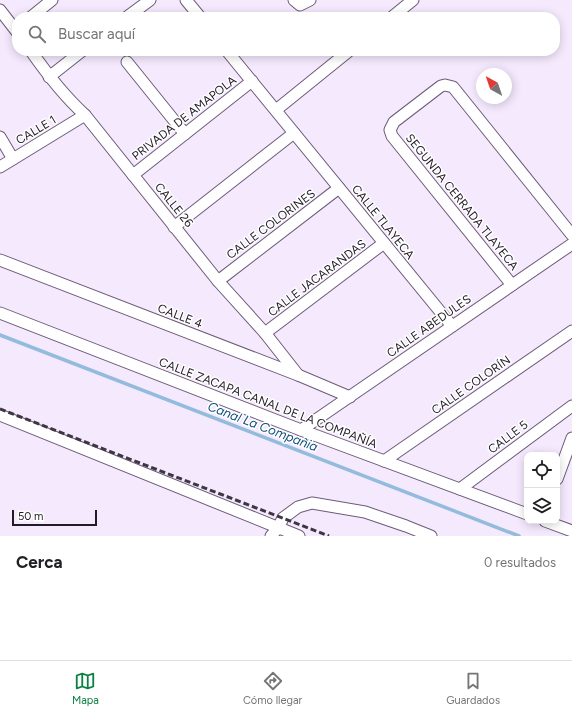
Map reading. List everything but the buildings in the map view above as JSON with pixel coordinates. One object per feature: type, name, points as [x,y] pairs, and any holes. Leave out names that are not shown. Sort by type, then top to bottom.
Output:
[{"type":"street","points":[[37,12],[52,0]]},
{"type":"street","points":[[134,12],[150,0]]},
{"type":"street","points":[[186,0],[196,12]]},
{"type":"street","points":[[398,12],[413,0]]},
{"type":"street","points":[[0,10],[12,25]]},
{"type":"street","name":"CALLE 26","points":[[34,56],[70,102],[85,115],[174,227],[265,333],[298,375]]},
{"type":"street","points":[[49,77],[76,56]]},
{"type":"street","name":"CALLE TLAYECA","points":[[231,56],[452,326]]},
{"type":"street","points":[[276,110],[344,56]]},
{"type":"street","points":[[126,62],[185,134]]},
{"type":"street","name":"PRIVADA DE AMAPOLA","points":[[133,175],[252,81]]},
{"type":"street","name":"SEGUNDA CERRADA TLAYECA","points":[[512,285],[392,136],[390,130],[394,122],[441,86],[445,84],[452,88],[572,235]]},
{"type":"street","name":"CALLE 1","points":[[0,167],[85,115]]},
{"type":"street","points":[[174,227],[294,133]]},
{"type":"street","points":[[0,137],[13,159]]},
{"type":"street","name":"CALLE COLORINES","points":[[218,280],[339,188]]},
{"type":"street","name":"CALLE JACARANDAS","points":[[265,333],[384,243]]},
{"type":"street","name":"CALLE ABEDULES","points":[[301,430],[572,244]]},
{"type":"street","name":"CALLE 4","points":[[0,260],[298,375],[350,397]]},
{"type":"street","name":"CALLE ZACAPA CANAL DE LA COMPAÑÍA","points":[[0,313],[301,430],[524,513]]},
{"type":"street","name":"CALLE COLORÍN","points":[[384,461],[572,331]]},
{"type":"street","name":"CALLE 5","points":[[460,489],[572,406]]},
{"type":"street","points":[[0,415],[274,532],[299,536]]},
{"type":"street","points":[[560,471],[572,438]]},
{"type":"street","points":[[274,532],[283,518],[288,514],[298,507],[312,503],[365,512],[430,536]]},
{"type":"street","points":[[553,524],[572,531]]},
{"type":"waterway","name":"Canal La Compañia","points":[[0,335],[519,536]]},
{"type":"railway","points":[[0,409],[329,536]]}]
